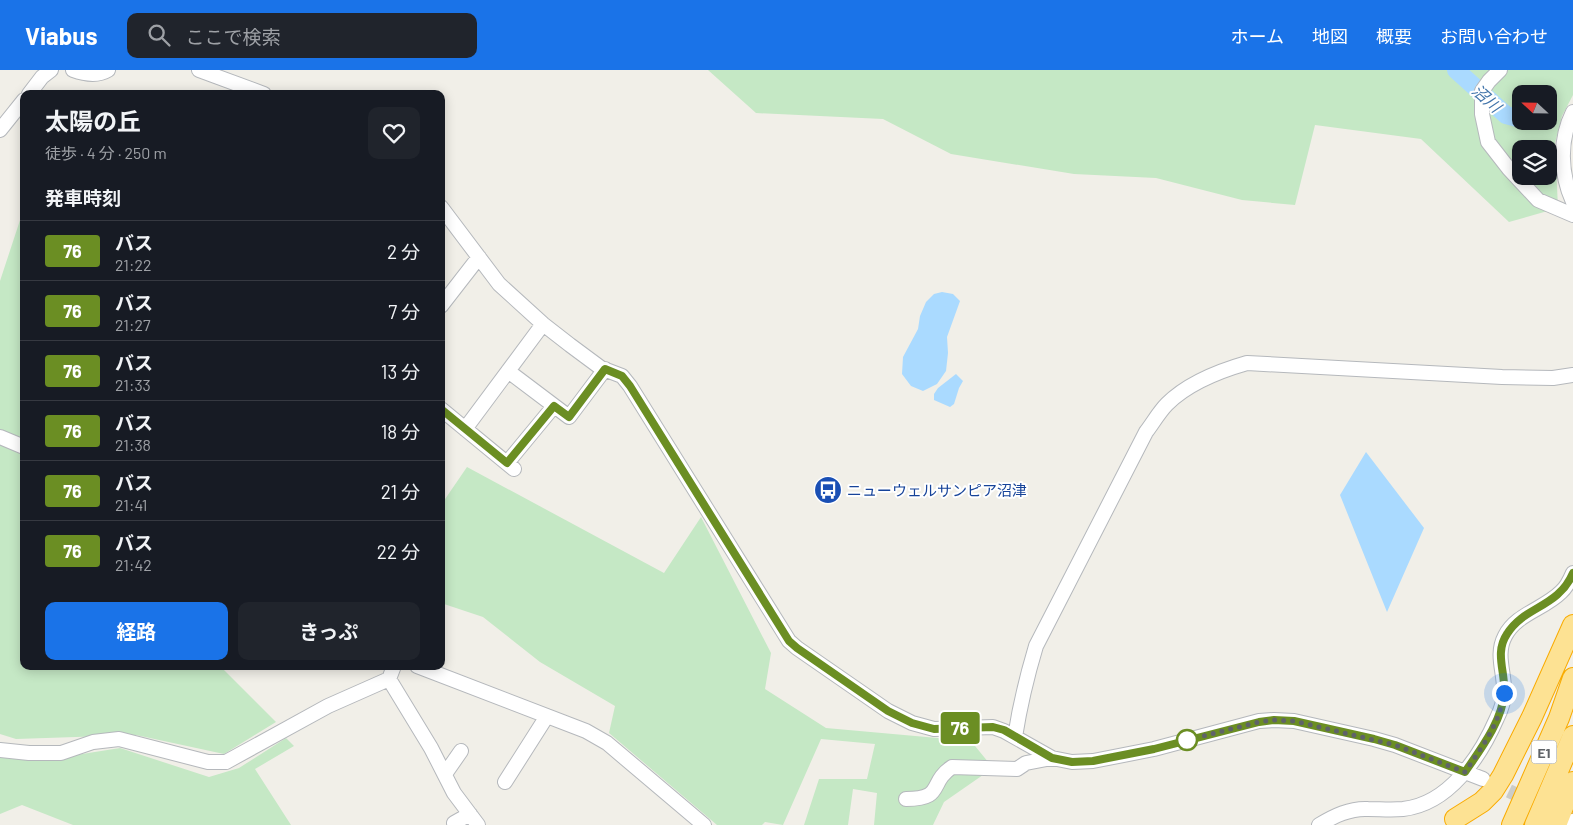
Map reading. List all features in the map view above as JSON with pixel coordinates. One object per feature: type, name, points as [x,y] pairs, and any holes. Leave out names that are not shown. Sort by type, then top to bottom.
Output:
[{"type":"highway","points":[[1455,819],[1482,802],[1493,791],[1503,775],[1573,624]]},
{"type":"highway","name":"E1","points":[[1512,825],[1573,678]]},
{"type":"highway","name":"E1","points":[[1534,825],[1573,736]]},
{"type":"highway","points":[[1556,825],[1573,782]]},
{"type":"street","points":[[32,90],[42,77],[51,70]]},
{"type":"street","points":[[73,70],[81,73],[102,73],[108,70]]},
{"type":"street","points":[[199,70],[253,90]]},
{"type":"street","points":[[1500,70],[1482,91],[1482,114],[1488,142],[1509,169],[1538,200],[1573,215]]},
{"type":"street","points":[[0,130],[20,105]]},
{"type":"street","points":[[1573,112],[1564,135],[1562,150],[1566,182],[1573,202]]},
{"type":"street","points":[[445,212],[499,284],[543,324],[592,362],[622,376],[789,641],[888,711],[912,723],[934,729],[993,727],[1004,730],[1052,758],[1072,762],[1093,761],[1154,749],[1259,722],[1274,720],[1294,721],[1395,745],[1482,779]]},
{"type":"street","points":[[445,301],[479,257]]},
{"type":"street","points":[[465,428],[543,324]]},
{"type":"street","points":[[1015,736],[1028,670],[1036,646],[1146,432],[1166,405],[1189,387],[1247,363],[1502,377],[1552,378],[1573,375]]},
{"type":"street","points":[[508,372],[569,417],[605,369]]},
{"type":"street","points":[[445,412],[510,466],[554,406]]},
{"type":"street","points":[[0,437],[20,445]]},
{"type":"street","points":[[1318,825],[1348,811],[1366,808],[1396,809],[1416,807],[1440,796],[1465,772],[1490,734],[1502,705],[1504,693],[1500,655],[1506,635],[1520,619],[1563,591],[1573,573]]},
{"type":"street","points":[[427,670],[547,716],[607,743],[704,825]]},
{"type":"street","points":[[0,750],[29,754],[61,753],[93,742],[119,739],[208,762],[226,762],[391,672],[454,793],[474,820],[454,823]]},
{"type":"street","points":[[505,782],[547,716]]},
{"type":"street","points":[[444,774],[461,751]]},
{"type":"street","points":[[906,798],[918,799],[927,797],[934,792],[945,772],[952,767],[1017,769],[1026,763],[1052,758]]},
{"type":"green space","points":[[708,70],[1573,70],[1573,95],[1562,116],[1556,140],[1512,140],[1512,185],[1557,185],[1558,208],[1509,222],[1421,139],[1315,125],[1295,205],[1242,200],[1156,178],[1074,174],[951,154],[883,119],[756,113]]},
{"type":"green space","points":[[20,220],[20,670],[224,670],[276,722],[224,754],[136,735],[16,739],[0,734],[0,281]]},
{"type":"green space","points":[[467,467],[664,573],[701,517],[771,653],[765,689],[826,728],[971,741],[993,768],[944,802],[933,825],[874,825],[877,793],[853,789],[848,825],[804,825],[819,779],[867,779],[875,744],[821,739],[783,825],[765,822],[762,825],[717,825],[609,733],[615,706],[540,662],[483,617],[445,604],[445,499]]},
{"type":"green space","points":[[286,738],[294,746],[255,769],[291,825],[73,825],[22,805],[0,814],[0,758],[57,758],[120,748],[209,777],[239,768]]},
{"type":"water","points":[[942,292],[953,294],[960,301],[947,337],[946,371],[937,384],[923,391],[911,386],[902,374],[903,357],[918,329],[920,316],[926,302],[934,294]]},
{"type":"water","points":[[956,374],[963,381],[954,404],[950,407],[934,400],[934,394],[938,388]]},
{"type":"water","points":[[1366,452],[1424,528],[1387,612],[1340,495]]},
{"type":"waterway","name":"沼川","points":[[1456,70],[1506,115],[1512,117]]},
{"type":"tunnel","points":[[1490,782],[1532,802]]},
{"type":"bus line","name":"76","points":[[445,412],[507,463],[554,406],[569,417],[605,369],[622,376],[789,641],[797,648],[888,711],[912,723],[934,729],[993,727],[1004,730],[1052,758],[1072,762],[1093,761],[1154,749],[1259,722],[1274,720],[1294,721],[1374,739],[1395,745],[1465,772],[1490,734],[1502,705],[1504,680],[1500,655],[1506,635],[1520,619],[1563,591],[1573,573]]},
{"type":"place","name":"ニューウェルサンピア沼津","points":[[828,490]]},
{"type":"route","points":[[1187,740],[1259,722],[1274,720],[1294,721],[1395,745],[1465,772],[1490,734],[1498,717],[1504,693]]}]
